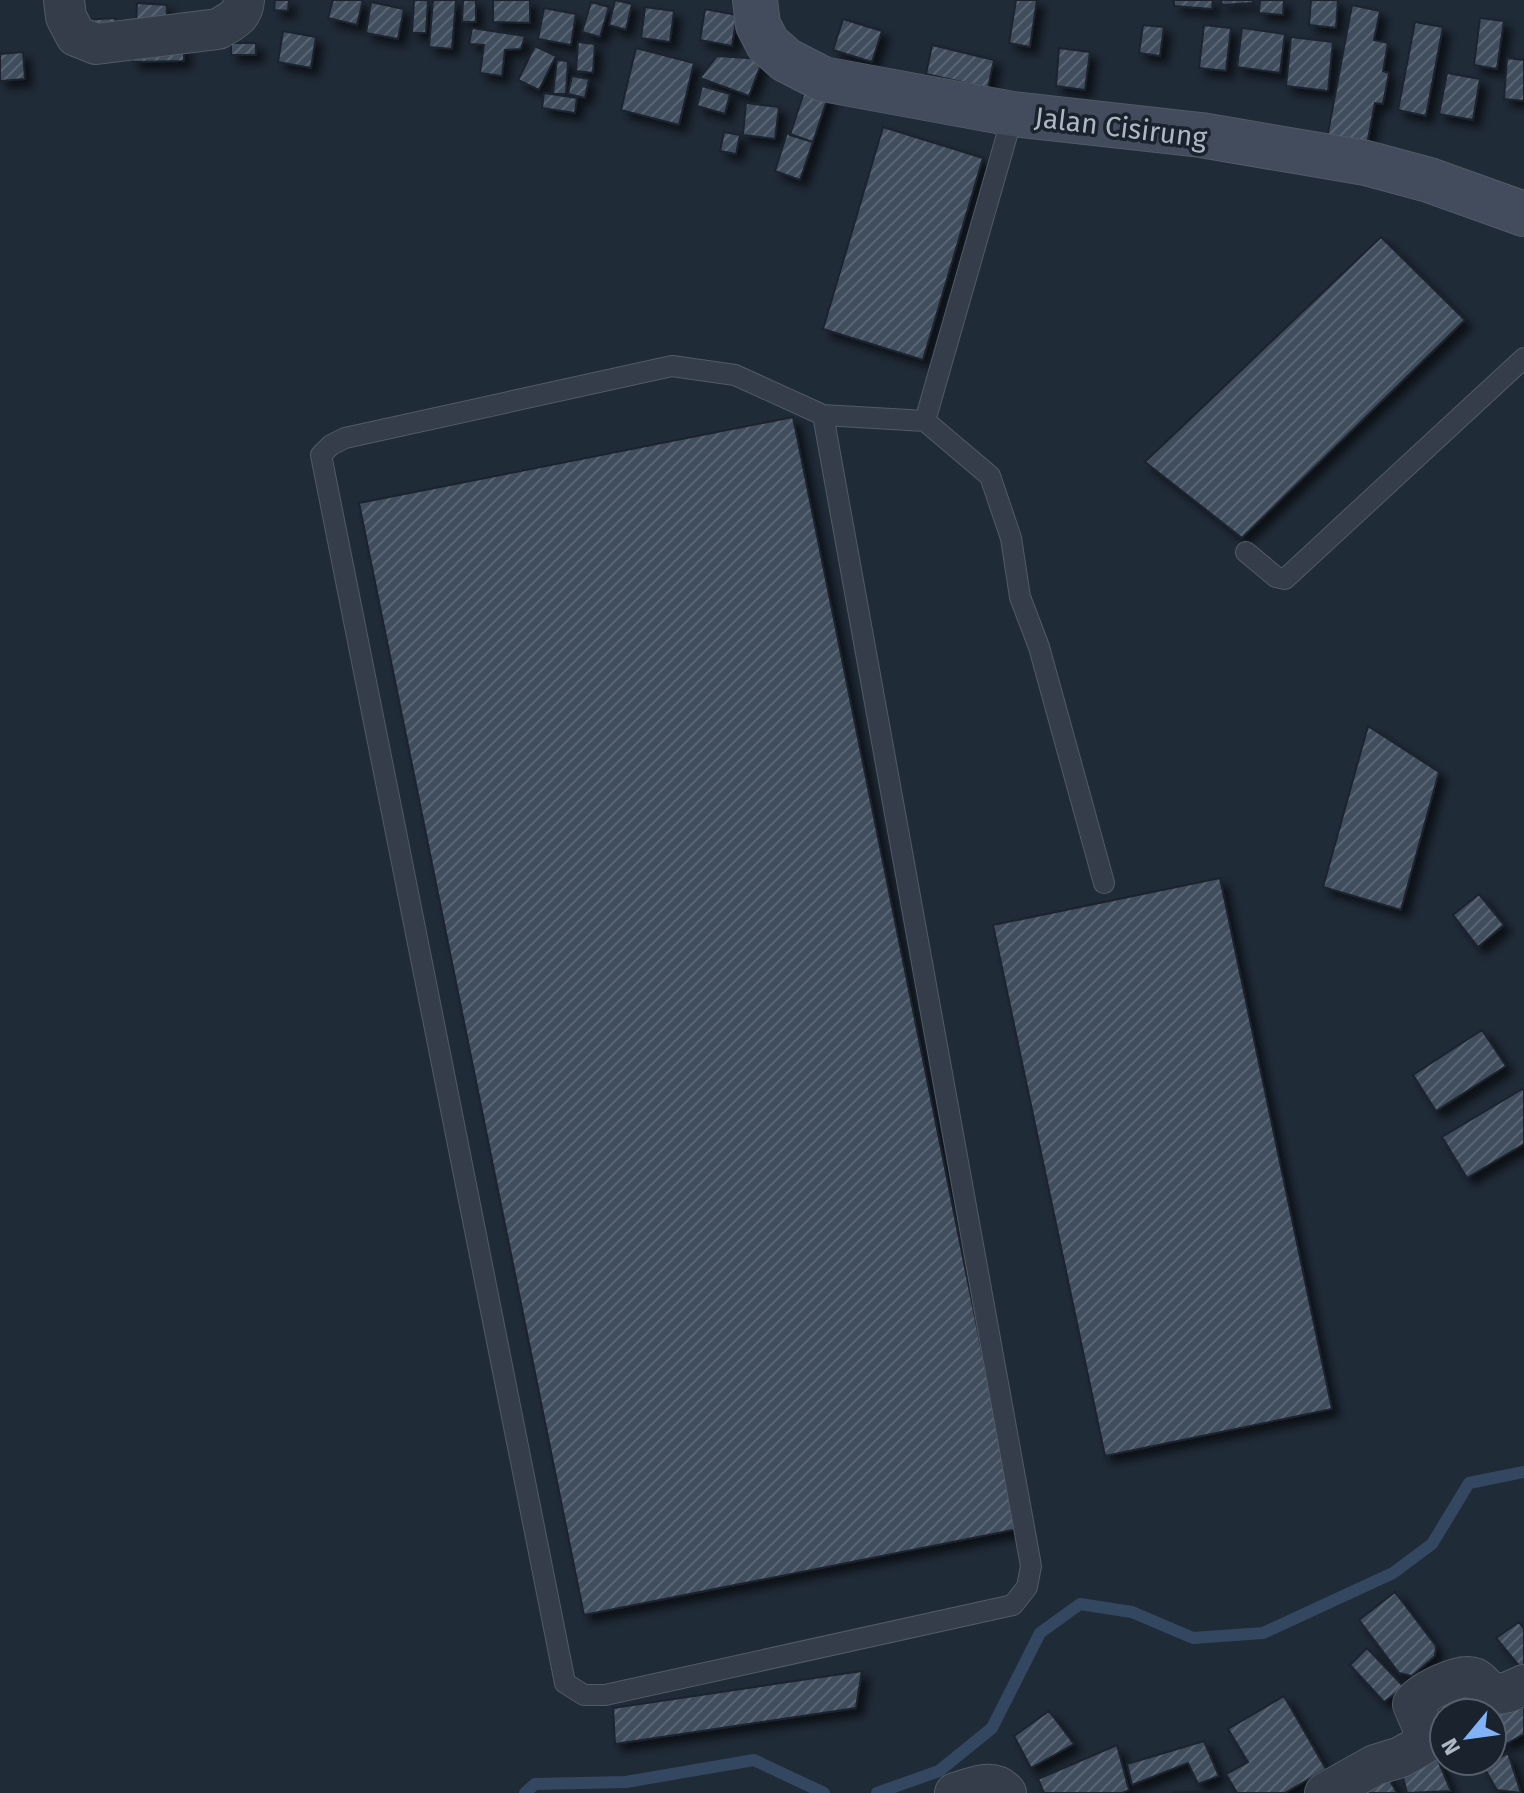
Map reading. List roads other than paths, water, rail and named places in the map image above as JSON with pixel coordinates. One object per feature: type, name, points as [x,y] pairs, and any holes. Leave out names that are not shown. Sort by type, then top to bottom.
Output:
[{"type":"main road","name":"Jalan Cisirung","points":[[755,0],[758,25],[768,44],[786,60],[823,79],[1013,114],[1201,135],[1366,163],[1429,180],[1524,214]]},
{"type":"street","points":[[64,0],[66,17],[76,36],[96,44],[218,29],[235,20],[243,11],[244,0]]},
{"type":"street","points":[[1325,1793],[1375,1765],[1401,1757],[1427,1742],[1413,1701],[1429,1691],[1452,1679],[1466,1676],[1477,1679],[1489,1692],[1497,1694],[1524,1685]]},
{"type":"street","points":[[955,1793],[992,1783],[1006,1793]]},
{"type":"lane","points":[[925,421],[1013,114]]},
{"type":"lane","points":[[1246,552],[1276,577],[1285,579],[1524,358]]},
{"type":"lane","points":[[823,415],[1031,1566],[1027,1587],[1013,1605],[605,1695],[584,1695],[565,1683],[321,455],[345,438],[672,366],[735,375],[823,415],[925,421],[990,476],[1011,538],[1020,597],[1039,647],[1104,883]]},
{"type":"waterway","points":[[877,1793],[939,1771],[992,1728],[1040,1633],[1080,1604],[1132,1612],[1193,1638],[1263,1633],[1393,1573],[1432,1544],[1469,1483],[1524,1472]]},
{"type":"waterway","points":[[525,1793],[535,1784],[626,1782],[754,1760],[824,1793]]}]
